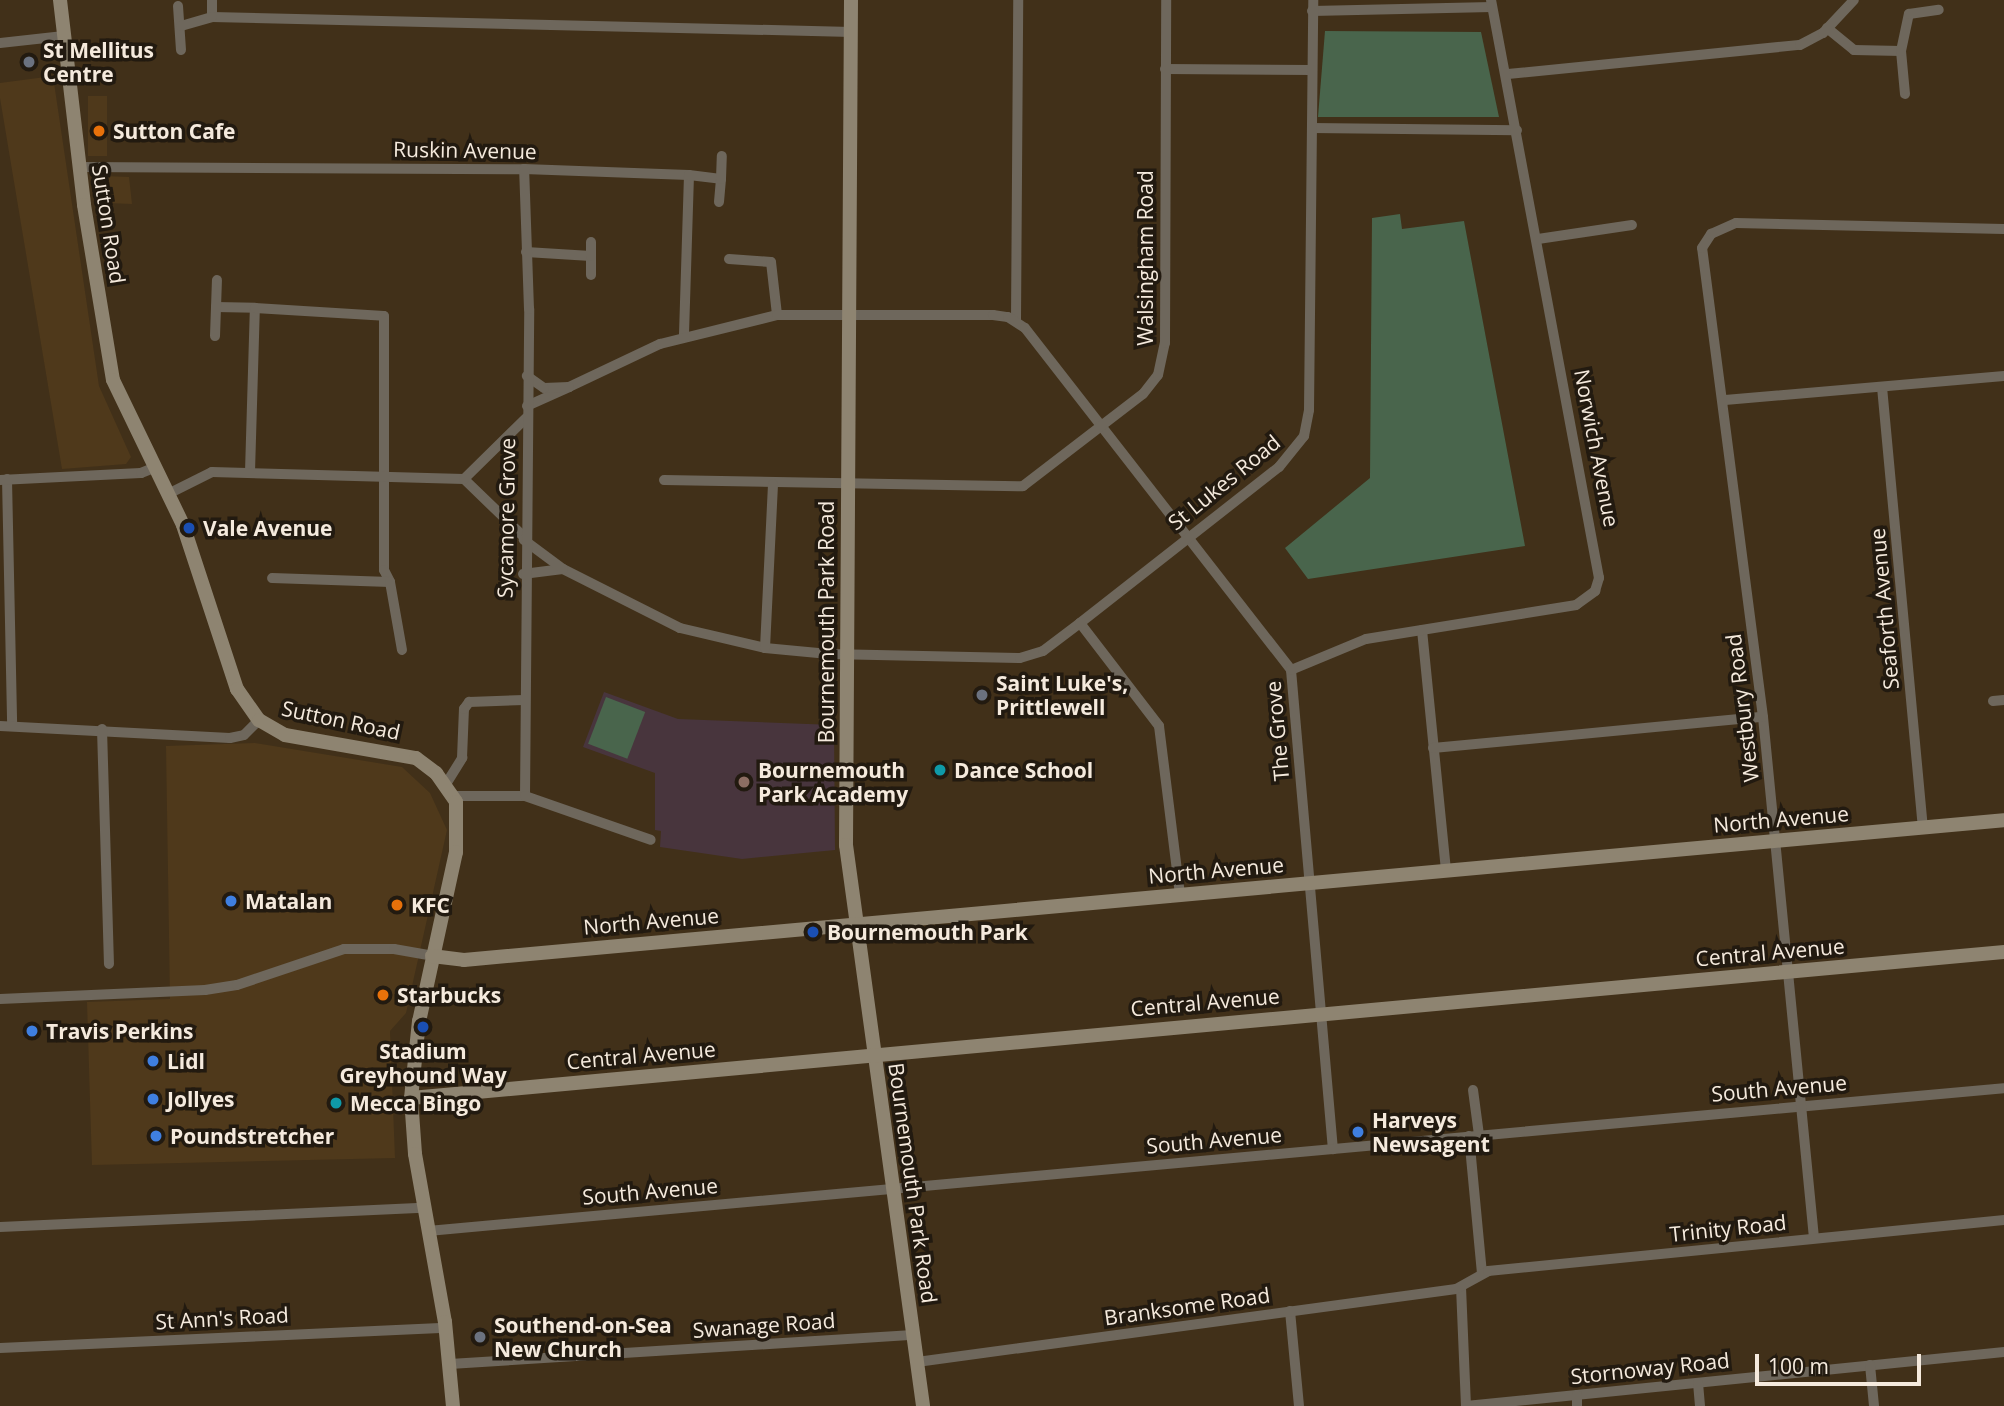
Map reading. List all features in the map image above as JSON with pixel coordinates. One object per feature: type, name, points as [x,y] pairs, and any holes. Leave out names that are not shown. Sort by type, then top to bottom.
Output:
[{"type":"street","name":"Sutton Road","points":[[60,0],[79,167],[113,380],[170,493],[237,689],[259,720],[285,735],[416,758],[450,790]]},
{"type":"street","points":[[212,0],[212,17]]},
{"type":"street","name":"Bournemouth Park Road","points":[[852,0],[846,845],[923,1406]]},
{"type":"street","points":[[527,407],[628,357],[684,336],[777,315],[993,315],[1016,320],[1018,0]]},
{"type":"street","name":"Walsingham Road","points":[[664,480],[773,484],[1023,486],[1103,427],[1152,385],[1164,356],[1166,0]]},
{"type":"street","points":[[1508,74],[1800,46],[1827,28],[1854,0]]},
{"type":"street","points":[[1312,6],[1491,4]]},
{"type":"street","name":"Norwich Avenue","points":[[1291,670],[1353,642],[1576,605],[1595,591],[1599,578],[1508,74],[1491,4]]},
{"type":"street","points":[[178,6],[181,50]]},
{"type":"street","name":"St Lukes Road","points":[[464,479],[524,539],[563,569],[629,607],[680,628],[765,648],[848,656],[1029,657],[1080,623],[1279,467],[1304,436],[1309,410],[1312,6]]},
{"type":"street","points":[[1906,94],[1901,51],[1910,12],[1939,10]]},
{"type":"street","points":[[181,26],[212,17],[852,32]]},
{"type":"street","points":[[1827,28],[1854,50],[1901,51]]},
{"type":"street","points":[[0,43],[64,36]]},
{"type":"street","points":[[1165,69],[1312,70]]},
{"type":"street","points":[[1312,128],[1517,130]]},
{"type":"street","points":[[719,202],[722,156]]},
{"type":"street","name":"Ruskin Avenue","points":[[79,167],[524,169],[690,175],[721,179]]},
{"type":"street","name":"Sycamore Grove","points":[[524,169],[527,376],[523,574],[525,796]]},
{"type":"street","points":[[684,336],[690,175]]},
{"type":"street","name":"Westbury Road","points":[[1814,1238],[1763,717],[1725,400],[1701,258],[1711,234],[1727,224],[2004,229]]},
{"type":"street","points":[[1538,239],[1632,225]]},
{"type":"street","points":[[591,242],[591,275]]},
{"type":"street","points":[[526,253],[591,256]]},
{"type":"street","points":[[729,260],[771,262],[777,315]]},
{"type":"street","points":[[215,337],[217,280]]},
{"type":"street","points":[[216,307],[384,316],[384,570],[390,582],[402,650]]},
{"type":"street","points":[[250,472],[255,309]]},
{"type":"street","name":"The Grove","points":[[1016,320],[1103,427],[1291,670],[1333,1149]]},
{"type":"street","points":[[527,376],[544,388],[569,387]]},
{"type":"street","points":[[1725,400],[2004,376]]},
{"type":"street","name":"Seaforth Avenue","points":[[1882,387],[1923,827]]},
{"type":"street","points":[[170,493],[212,472],[464,479],[526,418]]},
{"type":"street","points":[[12,726],[4,479],[141,473],[156,467]]},
{"type":"street","points":[[765,648],[773,484]]},
{"type":"street","points":[[523,574],[563,569]]},
{"type":"street","points":[[272,578],[390,582]]},
{"type":"street","points":[[1080,623],[1159,726],[1180,895]]},
{"type":"street","points":[[1422,630],[1446,871]]},
{"type":"street","points":[[453,1406],[446,1328],[423,1208],[411,1098],[432,956],[458,836],[450,790],[462,758],[464,709],[469,702],[524,700]]},
{"type":"street","points":[[1433,748],[1763,717]]},
{"type":"street","points":[[0,726],[102,729],[230,738],[244,734],[259,720]]},
{"type":"street","points":[[102,729],[109,964]]},
{"type":"street","points":[[450,790],[525,796],[651,840]]},
{"type":"street","name":"North Avenue","points":[[432,956],[464,960],[2004,820]]},
{"type":"street","points":[[0,999],[205,990],[237,985],[344,949],[394,949],[432,956]]},
{"type":"street","name":"Central Avenue","points":[[411,1098],[1321,1012],[2004,952]]},
{"type":"street","name":"South Avenue","points":[[428,1231],[2004,1088]]},
{"type":"street","points":[[1473,1090],[1482,1273]]},
{"type":"street","points":[[0,1227],[423,1208]]},
{"type":"street","name":"Trinity Road","points":[[1461,1287],[1482,1273],[2004,1220]]},
{"type":"street","points":[[1461,1287],[1466,1406]]},
{"type":"street","name":"Branksome Road","points":[[917,1362],[1461,1287]]},
{"type":"street","points":[[1290,1311],[1299,1406]]},
{"type":"street","name":"St Ann's Road","points":[[0,1348],[446,1328]]},
{"type":"street","name":"Swanage Road","points":[[450,1364],[913,1335]]},
{"type":"street","name":"Stornoway Road","points":[[1466,1406],[1577,1401],[1698,1383],[2004,1352]]},
{"type":"street","points":[[1870,1365],[1874,1406]]},
{"type":"street","points":[[1698,1383],[1700,1406]]},
{"type":"shaded area","points":[[53,76],[99,386],[131,457],[126,464],[62,469],[0,98],[0,83]]},
{"type":"shaded area","points":[[88,96],[107,96],[107,156],[88,156]]},
{"type":"shaded area","points":[[104,176],[129,177],[132,204],[107,203]]},
{"type":"shaded area","name":"Bournemouth Park Academy","points":[[604,692],[678,719],[834,725],[835,850],[742,859],[660,847],[661,831],[655,830],[655,773],[583,747]]},
{"type":"shaded area","points":[[255,743],[402,767],[430,793],[447,830],[406,1013],[390,1031],[395,1158],[92,1165],[87,1002],[170,999],[166,746]]},
{"type":"green space","points":[[1325,31],[1481,32],[1499,117],[1318,117]]},
{"type":"green space","points":[[1400,214],[1402,229],[1464,221],[1525,546],[1308,579],[1285,548],[1370,478],[1372,218]]},
{"type":"green space","points":[[606,697],[645,712],[627,759],[588,744]]},
{"type":"place","name":"St Mellitus Centre","points":[[29,62]]},
{"type":"place","name":"Sutton Cafe","points":[[99,131]]},
{"type":"place","name":"Vale Avenue","points":[[189,528]]},
{"type":"place","name":"Saint Luke's, Prittlewell","points":[[982,695]]},
{"type":"place","name":"Dance School","points":[[940,770]]},
{"type":"place","name":"Bournemouth Park Academy","points":[[744,782]]},
{"type":"place","name":"Matalan","points":[[231,901]]},
{"type":"place","name":"KFC","points":[[397,905]]},
{"type":"place","name":"Bournemouth Park","points":[[813,932]]},
{"type":"place","name":"Starbucks","points":[[383,995]]},
{"type":"place","name":"Stadium Greyhound Way","points":[[423,1027]]},
{"type":"place","name":"Travis Perkins","points":[[32,1031]]},
{"type":"place","name":"Lidl","points":[[153,1061]]},
{"type":"place","name":"Jollyes","points":[[153,1099]]},
{"type":"place","name":"Mecca Bingo","points":[[336,1103]]},
{"type":"place","name":"Harveys Newsagent","points":[[1358,1132]]},
{"type":"place","name":"Poundstretcher","points":[[156,1136]]},
{"type":"place","name":"Southend-on-Sea New Church","points":[[480,1337]]}]
